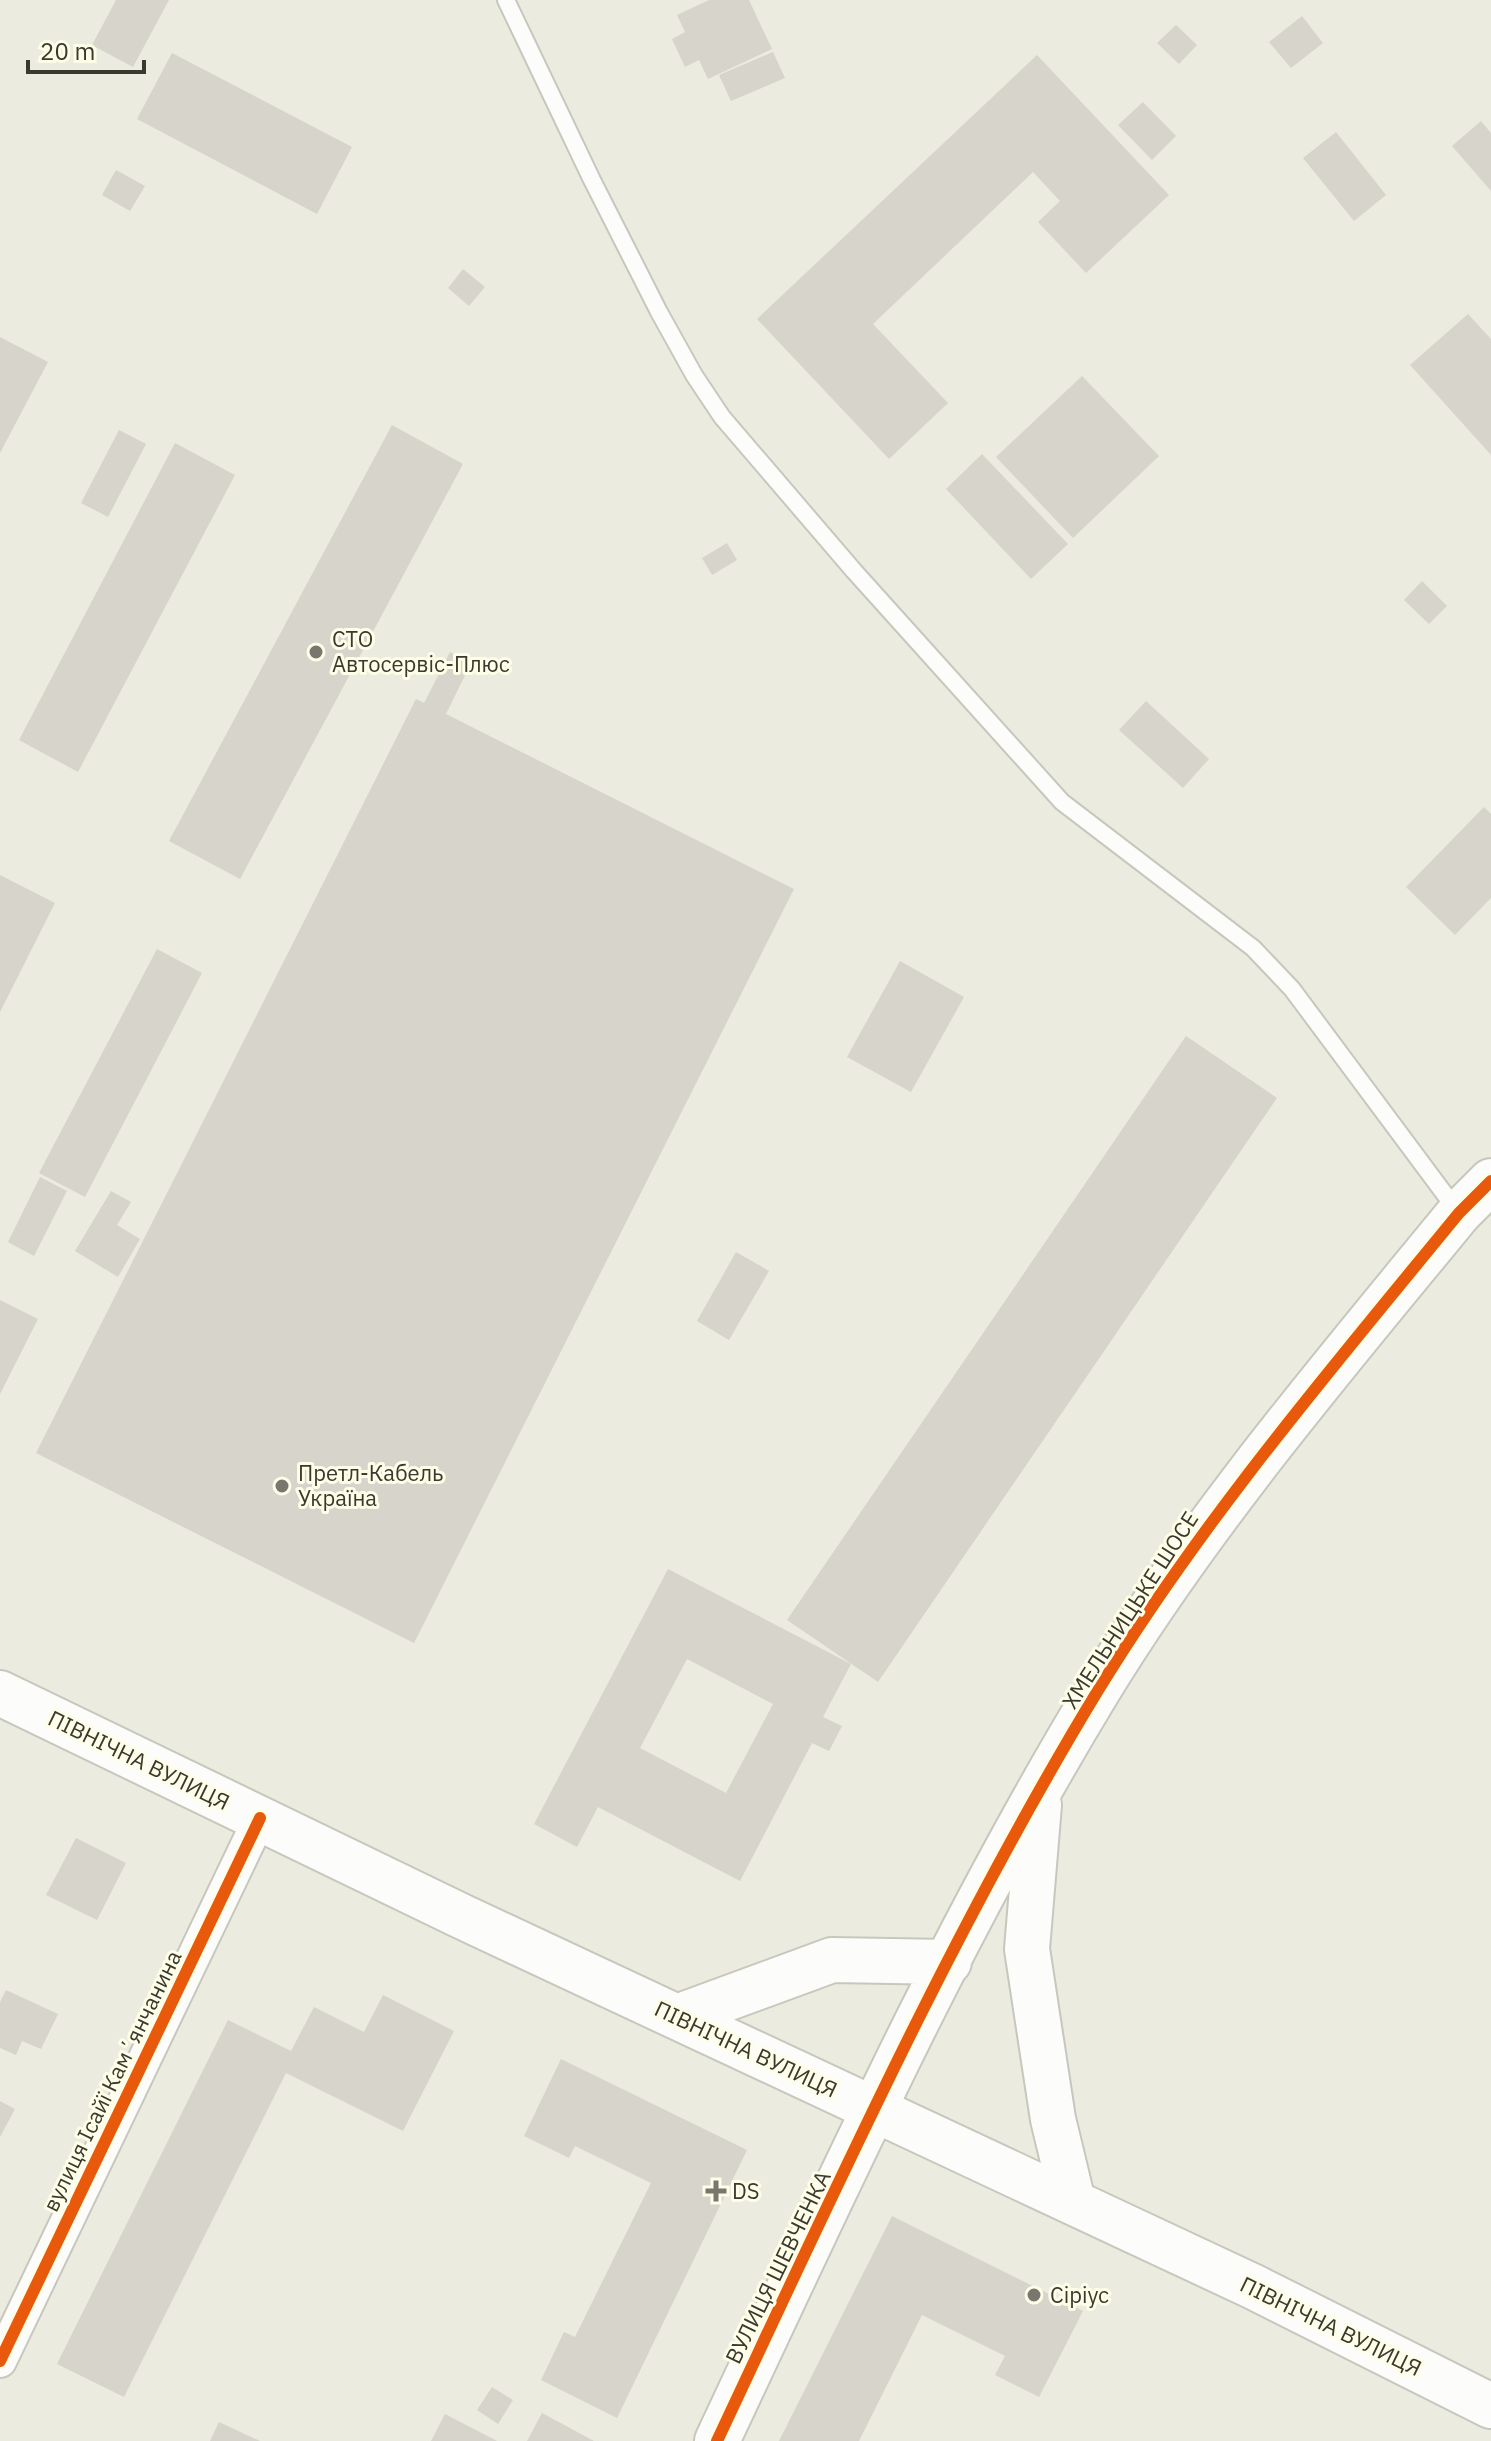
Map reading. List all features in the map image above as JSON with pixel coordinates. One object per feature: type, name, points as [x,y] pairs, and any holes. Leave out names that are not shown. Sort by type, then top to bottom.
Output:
[{"type":"main road","name":"ХМЕЛЬНИЦЬКЕ ШОСЕ","points":[[876,2110],[987,1887],[1097,1693],[1169,1582],[1230,1496],[1459,1213],[1491,1181]]},
{"type":"main road","name":"ПІВНІЧНА ВУЛИЦЯ","points":[[0,1693],[677,2017],[1254,2287],[1491,2406]]},
{"type":"main road","points":[[1039,1795],[1027,1949],[1050,2106],[1073,2202]]},
{"type":"main road","points":[[677,2017],[832,1960],[949,1962]]},
{"type":"main road","name":"ВУЛИЦЯ ШЕВЧЕНКА","points":[[717,2441],[876,2110]]},
{"type":"street","name":"вулиця Ісайї Камʼянчанина","points":[[0,2361],[260,1818]]},
{"type":"lane","points":[[506,0],[659,312],[694,375],[722,417],[854,571],[1062,802],[1253,948],[1292,989],[1459,1213]]},
{"type":"building","points":[[116,0],[169,0],[133,67],[92,45]]},
{"type":"building","points":[[709,0],[749,0],[772,49],[708,79],[699,60],[685,67],[672,39],[685,32],[677,15]]},
{"type":"building","points":[[1302,16],[1323,43],[1291,68],[1269,42]]},
{"type":"building","points":[[1176,25],[1197,45],[1179,64],[1157,43]]},
{"type":"building","points":[[773,52],[785,78],[731,101],[719,75]]},
{"type":"building","points":[[172,53],[352,147],[317,214],[137,119]]},
{"type":"building","points":[[1037,55],[1169,195],[1086,273],[1038,222],[1060,201],[1033,172],[873,324],[948,403],[889,459],[757,319]]},
{"type":"building","points":[[1143,102],[1176,136],[1152,160],[1118,125]]},
{"type":"building","points":[[1481,121],[1491,133],[1491,191],[1452,146]]},
{"type":"building","points":[[1336,132],[1386,195],[1354,221],[1303,158]]},
{"type":"building","points":[[116,170],[145,186],[130,211],[102,195]]},
{"type":"building","points":[[463,269],[485,287],[469,306],[448,288]]},
{"type":"building","points":[[1468,314],[1491,339],[1491,455],[1410,365]]},
{"type":"building","points":[[0,337],[48,362],[0,453]]},
{"type":"building","points":[[1082,376],[1159,456],[1073,538],[996,457]]},
{"type":"building","name":"СТО Автосервіс-Плюс","points":[[392,425],[463,464],[240,879],[169,841]]},
{"type":"building","points":[[119,430],[146,444],[108,517],[81,503]]},
{"type":"building","points":[[175,443],[235,475],[78,772],[19,740]]},
{"type":"building","points":[[982,454],[1068,544],[1031,579],[946,489]]},
{"type":"building","points":[[727,543],[737,560],[712,575],[702,558]]},
{"type":"building","points":[[1422,581],[1447,606],[1429,624],[1404,600]]},
{"type":"building","points":[[450,652],[471,663],[446,714],[794,889],[414,1643],[36,1453],[416,699],[424,703]]},
{"type":"building","points":[[1146,701],[1209,759],[1183,788],[1119,730]]},
{"type":"building","points":[[1484,807],[1491,814],[1491,898],[1455,935],[1406,887]]},
{"type":"building","points":[[0,875],[55,903],[0,1012]]},
{"type":"building","points":[[157,949],[202,973],[85,1197],[39,1173]]},
{"type":"building","points":[[900,961],[964,997],[911,1092],[847,1057]]},
{"type":"building","points":[[1186,1036],[1277,1098],[878,1682],[787,1620]]},
{"type":"building","points":[[40,1177],[67,1191],[34,1256],[8,1242]]},
{"type":"building","points":[[111,1191],[131,1202],[117,1225],[140,1239],[118,1277],[75,1251]]},
{"type":"building","points":[[736,1252],[769,1271],[729,1340],[697,1321]]},
{"type":"building","points":[[0,1300],[38,1319],[0,1394]]},
{"type":"building","points":[[668,1569],[851,1664],[823,1717],[842,1726],[829,1751],[812,1743],[740,1881],[598,1807],[577,1847],[534,1824]],"holes":[[[687,1659],[773,1704],[726,1793],[640,1748]]]},
{"type":"building","points":[[76,1838],[126,1863],[97,1920],[46,1895]]},
{"type":"building","points":[[6,1990],[58,2014],[41,2049],[22,2041],[16,2055],[0,2048],[0,2002]]},
{"type":"building","points":[[383,1995],[454,2031],[403,2131],[286,2073],[124,2397],[57,2364],[228,2020],[291,2051],[314,2007],[364,2032]]},
{"type":"building","points":[[561,2059],[747,2150],[617,2418],[541,2380],[564,2332],[575,2337],[651,2183],[575,2146],[569,2158],[524,2136]]},
{"type":"building","points":[[0,2101],[15,2109],[0,2137]]},
{"type":"building","points":[[892,2216],[1083,2311],[1039,2397],[995,2375],[1005,2356],[922,2315],[859,2441],[779,2441]]},
{"type":"building","points":[[492,2387],[513,2400],[498,2424],[477,2410]]},
{"type":"building","points":[[542,2413],[594,2441],[527,2441]]},
{"type":"building","points":[[445,2414],[497,2441],[431,2441]]},
{"type":"building","points":[[219,2422],[260,2441],[210,2441]]},
{"type":"cycle path","points":[[717,2441],[944,1967],[1044,1782],[1097,1692],[1180,1566],[1270,1446],[1459,1213],[1491,1181]]},
{"type":"cycle path","points":[[0,2361],[260,1818]]},
{"type":"place","name":"СТО Автосервіс-Плюс","points":[[316,652]]},
{"type":"place","name":"Претл-Кабель Україна","points":[[282,1486]]},
{"type":"place","name":"DS","points":[[716,2191]]},
{"type":"place","name":"Сіріус","points":[[1034,2295]]}]
